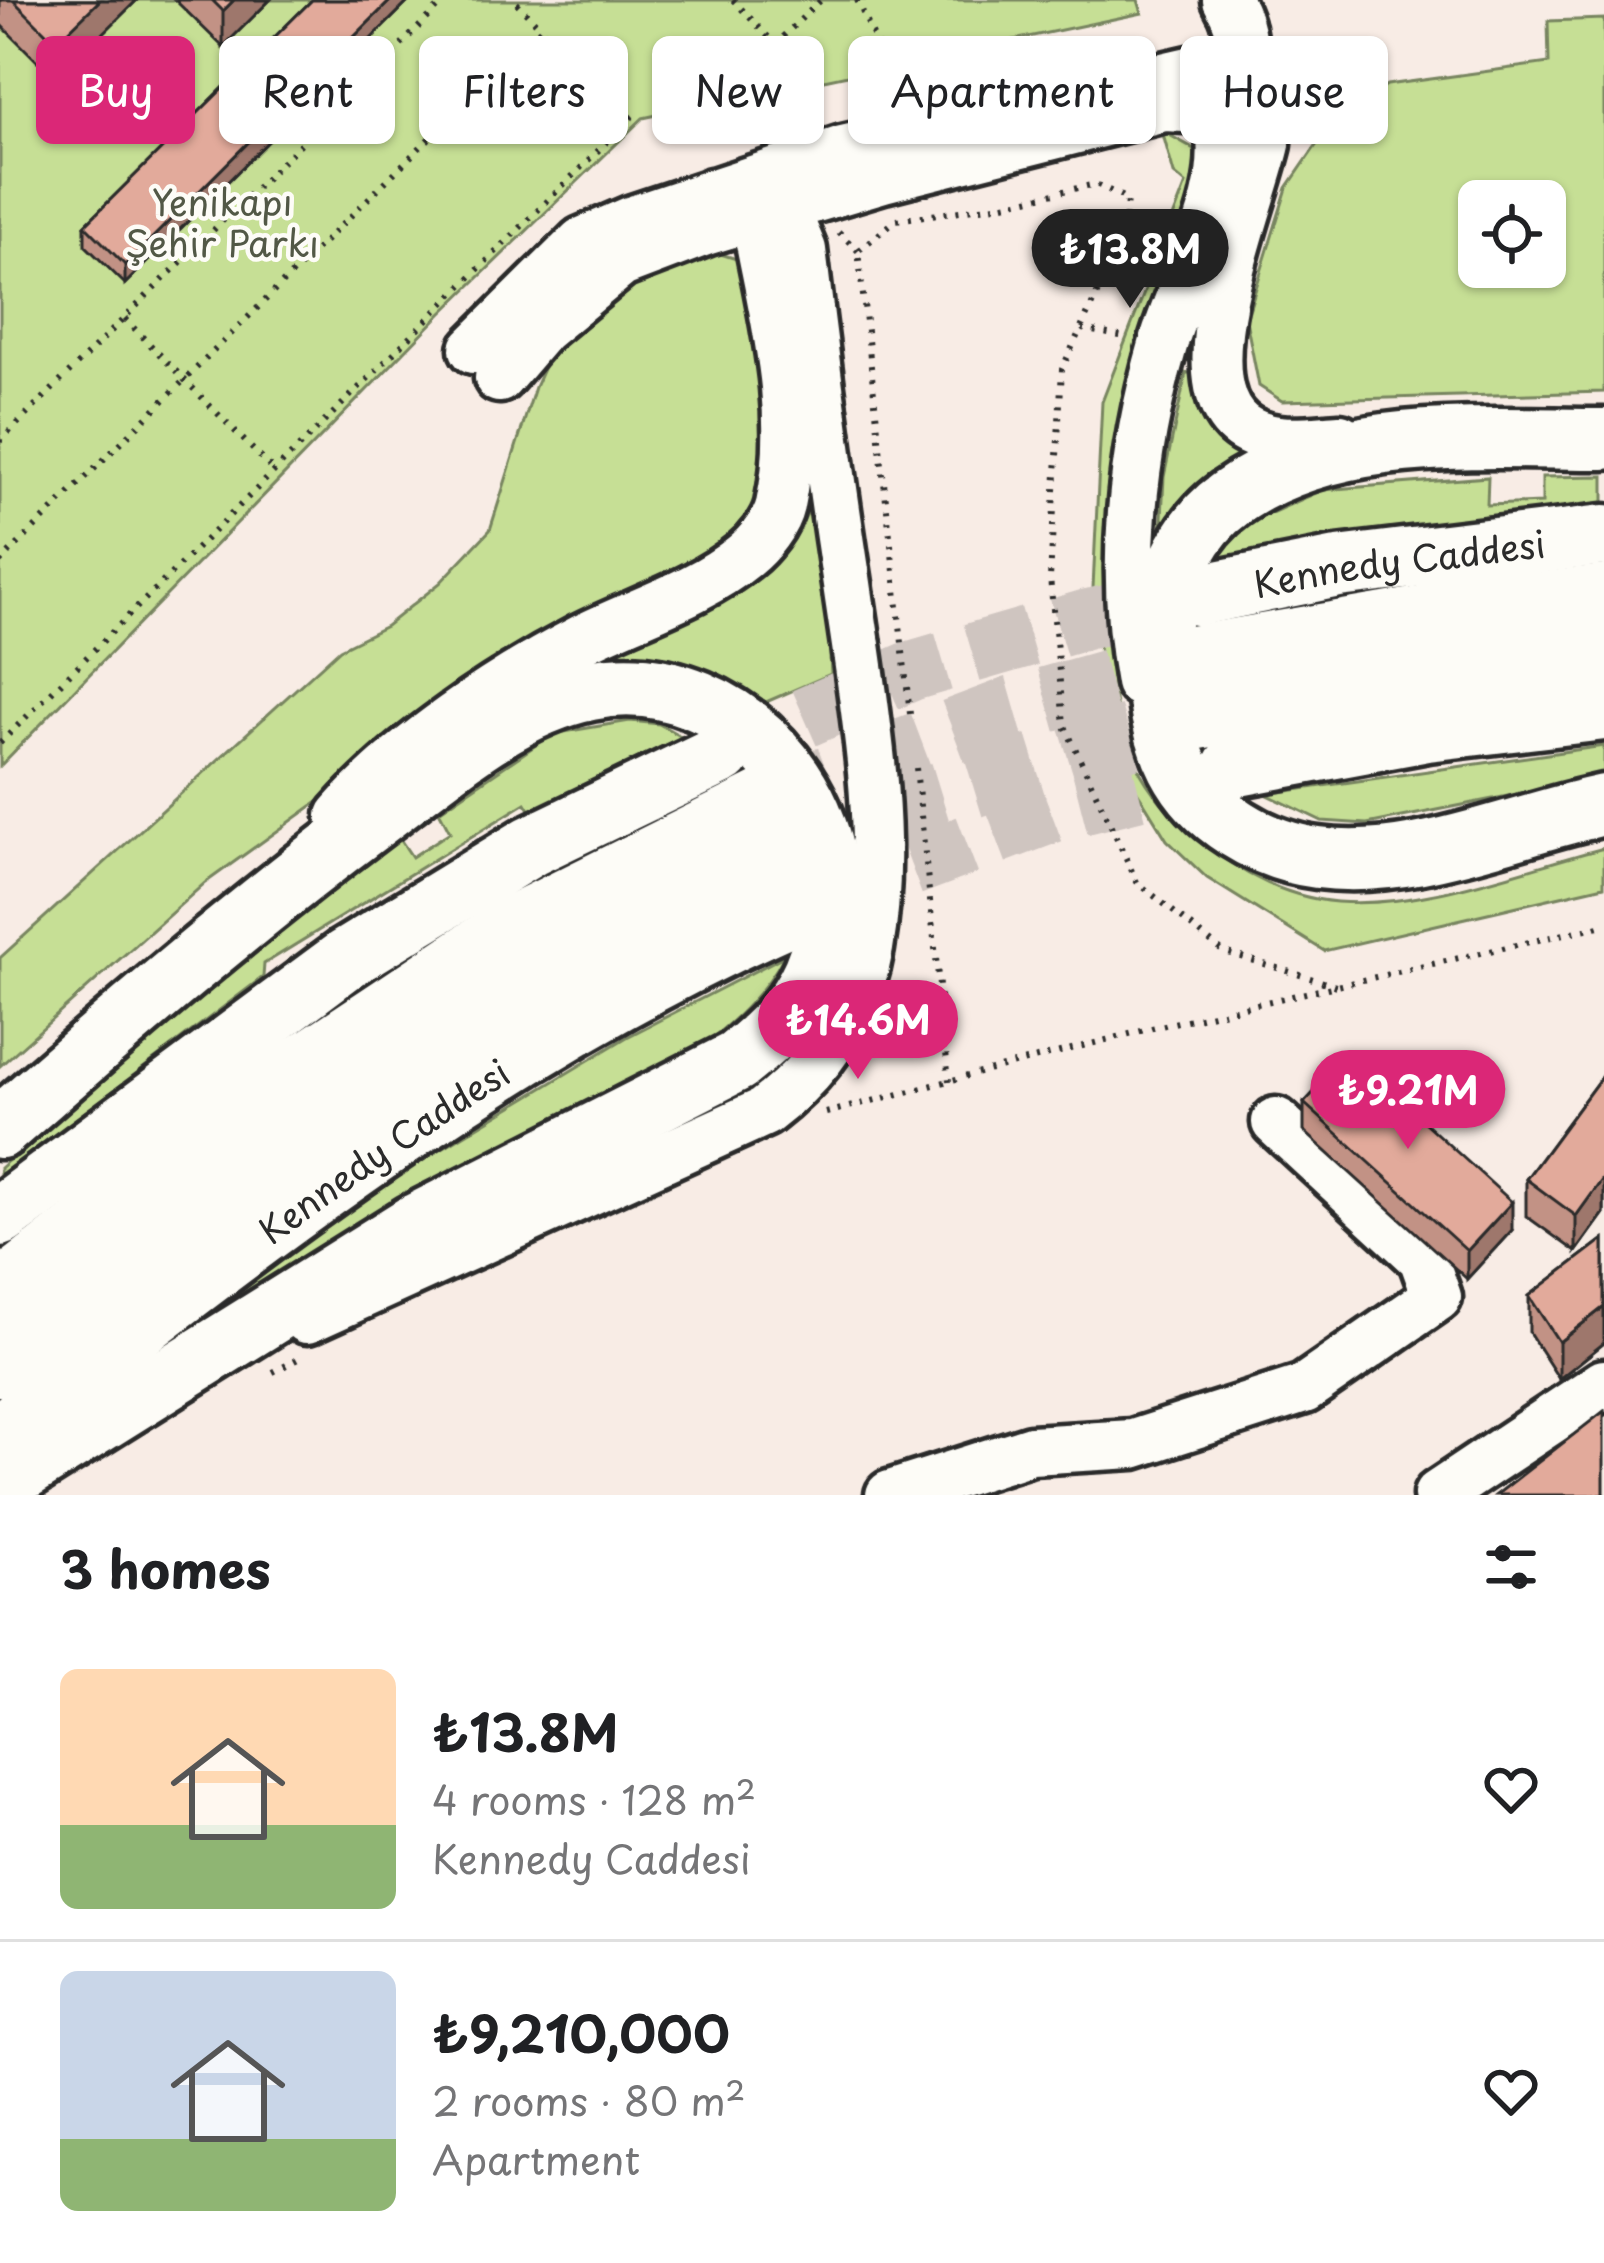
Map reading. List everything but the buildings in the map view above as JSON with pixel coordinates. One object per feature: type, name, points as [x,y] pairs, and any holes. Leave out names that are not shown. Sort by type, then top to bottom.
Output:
[{"type":"highway","points":[[1198,728],[1438,617],[1604,598]]},
{"type":"highway","points":[[1198,728],[1375,681],[1604,652]]},
{"type":"highway","points":[[0,1296],[247,1106],[494,941],[783,856]]},
{"type":"highway","points":[[0,1363],[322,1118],[428,1046],[550,971],[783,856]]},
{"type":"main road","points":[[1604,439],[1458,440],[1374,448],[1271,476],[1228,500],[1195,534],[1173,572],[1157,656],[1166,733],[1198,728],[1426,731],[1604,710]]},
{"type":"main road","name":"Kennedy Caddesi","points":[[1198,595],[1338,567],[1604,535]]},
{"type":"main road","points":[[0,1127],[275,893],[491,733],[589,690],[642,686],[714,706],[764,742],[787,769],[816,825],[828,891],[813,973],[771,1033],[737,1061],[414,1225],[0,1484]]},
{"type":"main road","points":[[1198,728],[1224,820],[1256,840],[1321,859],[1408,853],[1604,805]]},
{"type":"main road","points":[[0,1216],[346,959],[531,846],[722,754]]},
{"type":"main road","name":"Kennedy Caddesi","points":[[0,1434],[403,1130],[639,985],[783,856]]},
{"type":"street","points":[[1227,0],[1243,28],[1241,36]]},
{"type":"street","points":[[486,364],[541,329],[621,263],[709,212],[847,170],[1164,107],[1180,108]]},
{"type":"street","points":[[773,224],[883,144]]},
{"type":"street","points":[[1198,728],[1157,734],[1142,691],[1132,624],[1133,506],[1163,344],[1216,192],[1224,144]]},
{"type":"street","points":[[1266,144],[1214,352],[1221,398],[1236,422],[1285,442],[1362,436],[1458,440]]},
{"type":"street","points":[[709,212],[736,238],[820,213],[847,170]]},
{"type":"street","points":[[275,893],[352,804],[406,752],[579,641],[700,583],[744,556],[765,534],[780,509],[787,397],[773,224]]},
{"type":"street","points":[[84,1432],[347,1299],[764,1112],[804,1082],[824,1058],[860,982],[869,946],[874,863],[866,730],[773,224]]},
{"type":"street","points":[[890,1495],[1031,1450],[1132,1444],[1304,1389],[1437,1297],[1423,1258],[1276,1122]]},
{"type":"street","points":[[1438,1495],[1604,1384]]},
{"type":"path","points":[[0,441],[446,0]]},
{"type":"path","points":[[0,742],[631,118],[514,0]]},
{"type":"path","points":[[733,0],[775,44],[821,0]]},
{"type":"path","points":[[857,0],[873,36]]},
{"type":"path","points":[[0,562],[541,28]]},
{"type":"path","points":[[912,728],[857,251],[896,220],[995,206],[1096,184],[1127,199],[1124,236],[1062,369],[1050,578],[1064,724],[1137,882],[1222,952],[1336,986]]},
{"type":"path","points":[[125,319],[274,471]]},
{"type":"path","points":[[1082,329],[1163,344]]},
{"type":"path","points":[[914,751],[950,1081]]},
{"type":"path","points":[[805,1118],[1336,986],[1604,925]]},
{"type":"path","points":[[269,1375],[310,1352]]},
{"type":"green space","name":"Yenikapı Şehir Parkı","points":[[0,0],[1138,0],[1142,13],[1033,36],[848,36],[848,75],[824,80],[824,36],[652,36],[652,116],[628,133],[628,36],[419,36],[419,144],[616,144],[441,314],[0,766]]},
{"type":"green space","points":[[1604,19],[1604,392],[1282,401],[1259,386],[1246,320],[1287,188],[1317,144],[1388,144],[1388,85],[1549,63],[1548,21]]},
{"type":"green space","points":[[1162,131],[1191,147],[1199,158],[1127,408],[1116,475],[1111,584],[1115,699],[1136,764],[1154,794],[1212,850],[1255,877],[1303,896],[1370,903],[1438,894],[1604,848],[1604,886],[1324,951],[1207,878],[1167,840],[1127,775],[1105,705],[1093,588],[1102,402],[1186,184],[1174,174]]},
{"type":"green space","points":[[711,251],[746,262],[766,333],[764,491],[738,539],[490,678],[205,883],[0,1066],[0,958],[340,649],[386,626],[440,583],[490,530],[535,387],[561,329],[599,292]]},
{"type":"green space","points":[[1186,373],[1195,373],[1205,424],[1248,461],[1161,538],[1164,477]]},
{"type":"green space","points":[[1604,476],[1604,507],[1209,563],[1249,523],[1323,490],[1488,477],[1487,505],[1542,503],[1542,477]]},
{"type":"green space","points":[[814,498],[821,505],[831,674],[766,702],[687,667],[601,656],[694,612],[753,576],[799,528]]},
{"type":"green space","points":[[630,721],[659,724],[682,737],[531,811],[526,803],[264,964],[263,977],[0,1177],[0,1168],[146,1039],[400,839],[412,857],[450,832],[439,811],[552,734]]},
{"type":"green space","points":[[1604,746],[1604,777],[1367,824],[1322,821],[1266,794]]},
{"type":"green space","points":[[784,956],[753,1000],[710,1040],[658,1075],[373,1217],[242,1298],[29,1443],[381,1185],[627,1037]]},
{"type":"tunnel","points":[[722,754],[911,671],[1088,619],[1186,598]]},
{"type":"tunnel","points":[[768,802],[1011,710],[1187,660]]},
{"type":"tunnel","points":[[787,853],[907,805],[1194,717]]},
{"type":"tunnel","points":[[827,898],[1057,811],[1231,767]]}]
